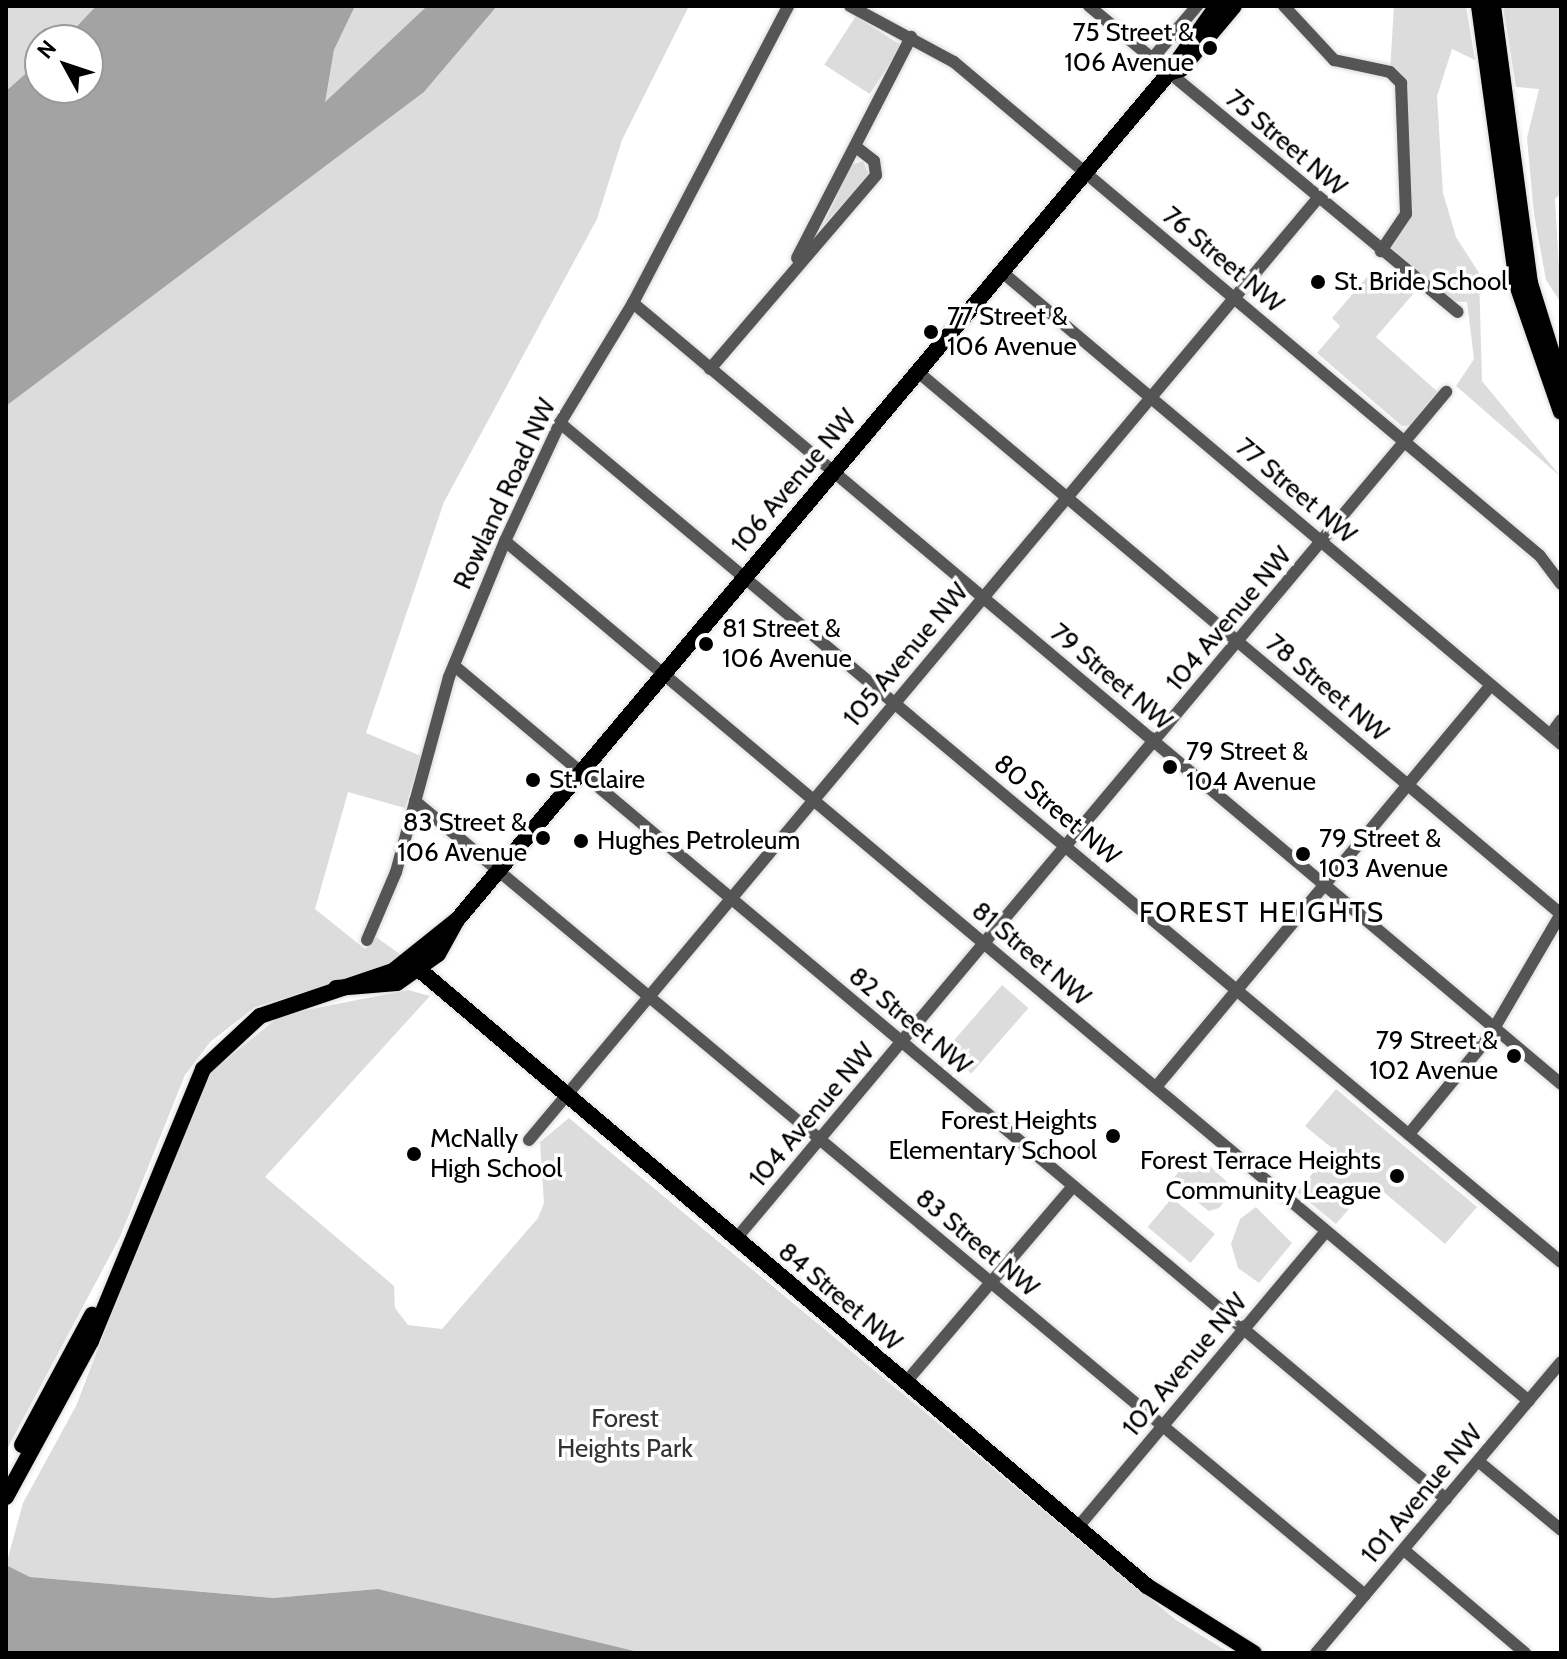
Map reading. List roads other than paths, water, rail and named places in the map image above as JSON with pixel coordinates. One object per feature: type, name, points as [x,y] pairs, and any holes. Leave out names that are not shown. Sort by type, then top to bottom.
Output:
[{"type":"main road","name":"106 Avenue NW","points":[[414,967],[457,931],[457,920],[1169,73],[1217,6]]},
{"type":"main road","name":"106 Avenue NW","points":[[1169,73],[1181,69],[1234,6]]},
{"type":"main road","points":[[1479,6],[1517,285],[1561,412]]},
{"type":"main road","points":[[1493,6],[1530,283],[1561,382]]},
{"type":"main road","points":[[6,1497],[91,1341],[187,1095],[216,1053],[277,1006],[336,988],[376,989],[414,967]]},
{"type":"main road","name":"84 Street NW","points":[[414,967],[1147,1586],[1254,1653]]},
{"type":"main road","points":[[6,1482],[140,1216]]},
{"type":"street","name":"Rowland Road NW","points":[[367,940],[457,668],[505,541],[560,423],[633,303],[788,6]]},
{"type":"street","name":"76 Street NW","points":[[850,6],[954,62],[1553,568],[1561,584]]},
{"type":"street","name":"75 Street NW","points":[[1089,6],[1457,312]]},
{"type":"street","points":[[1152,59],[1197,6]]},
{"type":"street","points":[[1284,6],[1334,60],[1398,75],[1406,214],[1381,251]]},
{"type":"street","points":[[790,272],[911,37]]},
{"type":"street","points":[[710,369],[876,175],[874,161],[855,146]]},
{"type":"street","name":"105 Avenue NW","points":[[529,1140],[1318,198]]},
{"type":"street","name":"77 Street NW","points":[[1002,272],[1561,744]]},
{"type":"street","name":"79 Street NW","points":[[633,303],[1561,1084]]},
{"type":"street","name":"78 Street NW","points":[[918,372],[1561,914]]},
{"type":"street","name":"104 Avenue NW","points":[[735,1240],[1446,392]]},
{"type":"street","name":"80 Street NW","points":[[560,423],[1561,1262]]},
{"type":"street","name":"81 Street NW","points":[[505,541],[1529,1401]]},
{"type":"street","name":"82 Street NW","points":[[457,668],[1446,1499]]},
{"type":"street","points":[[1156,1087],[1491,685]]},
{"type":"street","points":[[1551,734],[1561,720]]},
{"type":"street","name":"83 Street NW","points":[[415,801],[1365,1595]]},
{"type":"street","points":[[1409,1134],[1494,1028],[1561,914]]},
{"type":"street","points":[[905,1383],[1073,1186]]},
{"type":"street","name":"102 Avenue NW","points":[[1078,1527],[1326,1231]]},
{"type":"street","name":"101 Avenue NW","points":[[1316,1653],[1561,1362]]},
{"type":"street","points":[[1478,1461],[1561,1530]]},
{"type":"street","points":[[1404,1550],[1525,1653]]},
{"type":"place","name":"75 Street & 106 Avenue","points":[[1210,48]]},
{"type":"place","name":"St. Bride School","points":[[1318,282]]},
{"type":"place","name":"77 Street & 106 Avenue","points":[[931,332]]},
{"type":"place","name":"81 Street & 106 Avenue","points":[[706,644]]},
{"type":"place","name":"79 Street & 104 Avenue","points":[[1170,767]]},
{"type":"place","name":"St. Claire","points":[[533,780]]},
{"type":"place","name":"83 Street & 106 Avenue","points":[[543,838]]},
{"type":"place","name":"Hughes Petroleum","points":[[581,841]]},
{"type":"place","name":"79 Street & 103 Avenue","points":[[1303,854]]},
{"type":"place","name":"79 Street & 102 Avenue","points":[[1514,1056]]},
{"type":"place","name":"Forest Heights Elementary School","points":[[1113,1136]]},
{"type":"place","name":"McNally High School","points":[[414,1154]]},
{"type":"place","name":"Forest Terrace Heights Community League","points":[[1397,1176]]},
{"type":"district","name":"FOREST HEIGHTS","points":[[1262,912]]},
{"type":"park label","name":"Forest Heights Park","points":[[625,1434]]}]
